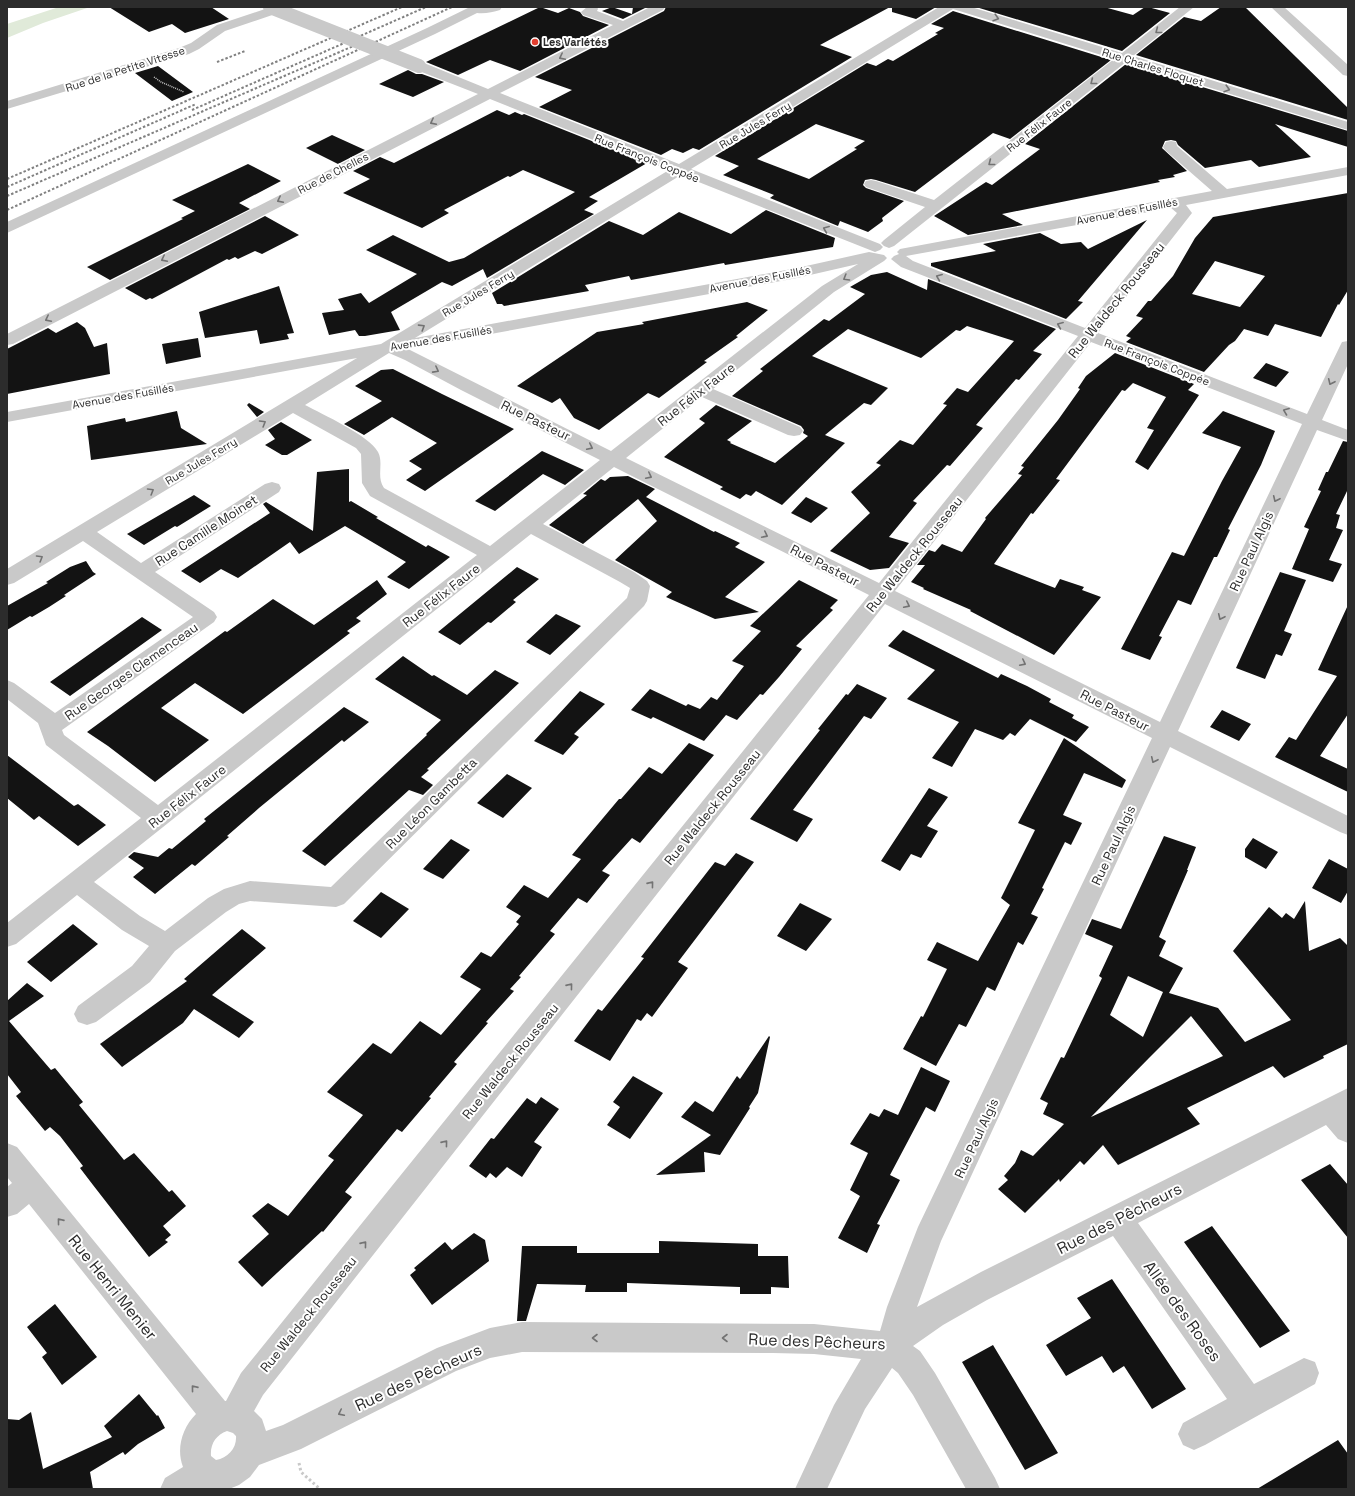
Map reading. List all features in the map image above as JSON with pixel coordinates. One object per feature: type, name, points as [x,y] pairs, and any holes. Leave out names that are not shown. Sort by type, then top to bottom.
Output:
[{"type":"street","name":"Rue François Coppée","points":[[270,7],[880,251]]},
{"type":"street","name":"Rue de la Petite Vitesse","points":[[7,105],[167,57],[195,46],[221,28],[283,7]]},
{"type":"street","points":[[7,228],[475,9],[482,10],[496,7]]},
{"type":"street","name":"Rue de Chelles","points":[[7,340],[659,7]]},
{"type":"street","name":"Rue Jules Ferry","points":[[7,578],[948,7]]},
{"type":"street","name":"Rue Charles Floquet","points":[[958,7],[1348,126]]},
{"type":"street","name":"Rue Félix Faure","points":[[7,937],[1188,7]]},
{"type":"street","points":[[1277,7],[1348,72]]},
{"type":"street","points":[[592,9],[587,12],[624,25]]},
{"type":"street","points":[[1171,145],[1170,147],[1223,194]]},
{"type":"street","name":"Avenue des Fusillés","points":[[902,256],[1174,202],[1348,171]]},
{"type":"street","points":[[871,184],[936,206]]},
{"type":"street","name":"Rue Waldeck Rousseau","points":[[227,1417],[1185,214],[1174,202]]},
{"type":"street","points":[[880,251],[889,260],[902,256]]},
{"type":"street","name":"Avenue des Fusillés","points":[[7,417],[797,273],[880,251]]},
{"type":"street","name":"Rue François Coppée","points":[[902,256],[907,264],[1348,436]]},
{"type":"street","name":"Rue Paul Algis","points":[[890,1347],[902,1307],[928,1237],[1348,346]]},
{"type":"street","name":"Rue Pasteur","points":[[388,347],[411,356],[467,386],[1348,826]]},
{"type":"street","points":[[701,390],[794,431]]},
{"type":"street","points":[[292,406],[362,444],[370,453],[371,483],[377,492],[492,555]]},
{"type":"street","name":"Rue Camille Moinet","points":[[141,572],[272,488]]},
{"type":"street","name":"Rue Léon Gambetta","points":[[166,944],[217,905],[232,896],[250,891],[279,894],[336,896],[637,601],[640,586],[530,525]]},
{"type":"street","name":"Rue Georges Clemenceau","points":[[50,728],[207,617],[83,532]]},
{"type":"street","points":[[7,688],[48,719],[54,739],[158,818]]},
{"type":"street","points":[[77,882],[131,923],[166,944],[141,974],[87,1014]]},
{"type":"street","points":[[1339,1105],[1348,1130]]},
{"type":"street","name":"Rue des Pêcheurs","points":[[249,1453],[290,1438],[448,1359],[490,1343],[522,1337],[814,1339],[890,1347],[911,1328],[989,1284],[1339,1105]]},
{"type":"street","name":"Rue Henri Menier","points":[[7,1156],[227,1417]]},
{"type":"street","points":[[7,1204],[31,1185]]},
{"type":"street","name":"Allée des Roses","points":[[1118,1219],[1249,1403]]},
{"type":"street","points":[[811,1489],[849,1404],[867,1374],[890,1347],[909,1362],[924,1384],[984,1489]]},
{"type":"street","points":[[1194,1434],[1304,1373]]},
{"type":"street","points":[[176,1489],[220,1476],[233,1471],[244,1462],[252,1443],[248,1426],[242,1420],[227,1417],[203,1430],[195,1448],[195,1458],[208,1479]]},
{"type":"path","points":[[167,57],[172,67],[151,75],[161,82],[184,92]]},
{"type":"path","points":[[290,1438],[301,1472],[320,1489]]},
{"type":"green space","points":[[59,7],[90,7],[43,23],[7,38],[7,24]]},
{"type":"building","points":[[109,7],[211,7],[229,19],[185,33],[172,24],[149,32]]},
{"type":"building","points":[[540,7],[558,13],[569,8],[580,12],[583,16],[609,25],[520,71],[490,60],[458,75],[426,62]]},
{"type":"building","points":[[612,7],[632,14],[633,7],[647,7],[623,19],[602,11]]},
{"type":"building","points":[[666,7],[890,7],[820,45],[852,57],[699,150],[693,148],[683,153],[672,149],[661,155],[539,107],[572,90],[535,77],[664,11]]},
{"type":"building","points":[[892,7],[936,7],[916,19],[892,12]]},
{"type":"building","points":[[976,7],[1104,7],[1133,15],[1145,7],[1148,7],[1170,13],[1122,51]]},
{"type":"building","points":[[1221,7],[1245,7],[1348,108],[1348,120],[1136,55],[1184,17],[1201,21]]},
{"type":"building","points":[[953,11],[1111,60],[1010,139],[993,133],[915,192],[876,180],[865,180],[863,185],[866,188],[904,201],[882,218],[883,221],[868,232],[840,221],[838,226],[770,198],[774,195],[723,175],[739,166],[715,156],[867,63],[876,66],[888,59],[893,61],[938,34],[935,33],[944,28],[931,24]],"holes":[[[816,124],[865,141],[854,148],[857,149],[809,179],[757,159]]]},
{"type":"building","points":[[1126,64],[1348,131],[1348,147],[1275,124],[1311,157],[1259,167],[1251,160],[1205,168],[1178,145],[1176,141],[1165,141],[1162,148],[1187,171],[1173,175],[1175,177],[1158,180],[1160,182],[1002,214],[1023,225],[968,235],[934,216],[986,182],[992,185],[1040,149],[1025,144]]},
{"type":"building","points":[[158,66],[193,92],[172,101],[135,73]]},
{"type":"building","points":[[408,70],[416,74],[422,74],[444,82],[413,97],[379,84]]},
{"type":"building","points":[[497,110],[509,115],[515,112],[522,115],[524,114],[647,163],[589,197],[598,201],[584,210],[594,214],[487,278],[483,269],[452,286],[442,282],[391,312],[400,330],[365,336],[359,336],[355,330],[329,335],[322,313],[344,310],[338,299],[361,293],[369,303],[417,274],[366,250],[393,235],[449,262],[464,258],[575,192],[523,170],[510,177],[508,176],[444,210],[449,213],[422,228],[343,193],[370,179],[353,171],[380,157],[394,163]]},
{"type":"building","points":[[332,135],[365,150],[338,164],[306,148]]},
{"type":"building","points":[[248,164],[281,181],[239,203],[250,209],[110,280],[87,267],[183,219],[181,218],[195,211],[172,200]]},
{"type":"building","points":[[1348,193],[1348,290],[1339,305],[1338,304],[1321,337],[1275,324],[1268,336],[1244,329],[1235,341],[1229,345],[1204,372],[1126,342],[1131,338],[1126,336],[1143,318],[1136,316],[1148,301],[1151,301],[1173,276],[1195,238],[1213,217]],"holes":[[[1215,261],[1265,276],[1240,307],[1192,294]]]},
{"type":"building","points":[[766,210],[835,238],[833,247],[725,265],[724,263],[631,280],[629,276],[585,285],[589,291],[504,306],[502,304],[497,304],[492,293],[609,221],[643,235],[679,212],[731,234]]},
{"type":"building","points":[[265,216],[299,235],[262,254],[255,251],[238,259],[235,257],[229,260],[227,259],[152,299],[150,298],[146,300],[125,288]]},
{"type":"building","points":[[1147,220],[1078,301],[1083,302],[1066,319],[931,266],[931,263],[996,251],[983,244],[1040,233],[1061,244],[1081,242],[1088,249]]},
{"type":"building","points":[[887,272],[927,290],[928,279],[1056,329],[1033,351],[1042,354],[1019,380],[1016,379],[976,425],[983,428],[950,466],[947,465],[913,501],[917,503],[889,537],[909,543],[889,568],[870,570],[830,551],[870,513],[851,492],[881,465],[876,463],[900,440],[913,445],[947,405],[943,404],[957,388],[968,392],[1014,341],[967,326],[960,331],[956,330],[921,358],[848,329],[812,356],[888,388],[871,405],[864,403],[825,435],[845,443],[782,505],[756,491],[751,496],[746,494],[740,499],[720,489],[723,487],[664,457],[705,423],[699,419],[716,405],[752,421],[727,440],[731,442],[730,443],[775,463],[808,436],[803,433],[804,430],[801,426],[732,396],[763,371],[760,369],[824,319],[829,321],[865,294],[850,287],[871,275]]},
{"type":"building","points":[[279,286],[294,333],[287,334],[289,339],[260,344],[257,330],[205,338],[199,312]]},
{"type":"building","points":[[747,302],[768,310],[736,336],[738,337],[704,361],[707,362],[659,398],[648,393],[599,430],[574,418],[560,398],[552,403],[517,386],[597,332],[644,324],[642,322]]},
{"type":"building","points":[[77,322],[85,328],[94,347],[107,343],[110,374],[7,394],[7,349],[48,328],[56,333]]},
{"type":"building","points":[[198,338],[201,357],[166,364],[162,344]]},
{"type":"building","points":[[1115,353],[1194,384],[1188,390],[1199,395],[1148,470],[1135,462],[1154,430],[1147,428],[1166,397],[1133,383],[1125,391],[1122,390],[1056,479],[1060,480],[1033,514],[1031,513],[994,564],[1055,588],[1060,579],[1084,587],[1082,590],[1101,597],[1054,655],[970,611],[971,610],[923,589],[924,588],[911,582],[925,565],[917,565],[929,550],[935,552],[942,544],[962,552],[986,519],[985,518],[1022,475],[1018,474],[1024,467],[1021,466],[1058,420],[1080,389],[1078,388],[1086,376]]},
{"type":"building","points":[[1266,363],[1289,372],[1276,387],[1253,378]]},
{"type":"building","points":[[393,369],[514,429],[425,491],[406,480],[422,469],[409,461],[437,443],[392,417],[364,435],[344,424],[382,401],[355,386],[381,370]]},
{"type":"building","points":[[249,403],[264,412],[257,417],[247,405]]},
{"type":"building","points":[[177,411],[181,428],[207,444],[91,460],[87,426],[125,418],[126,422]]},
{"type":"building","points":[[1223,411],[1275,431],[1261,465],[1228,529],[1230,530],[1217,557],[1214,557],[1191,605],[1178,600],[1159,636],[1162,637],[1150,660],[1121,649],[1172,552],[1184,556],[1241,447],[1202,433]]},
{"type":"building","points":[[281,422],[312,440],[287,455],[282,455],[265,445],[275,439],[268,430]]},
{"type":"building","points":[[1343,441],[1348,442],[1348,489],[1336,514],[1340,515],[1336,528],[1343,530],[1329,560],[1342,564],[1333,582],[1292,569],[1309,529],[1304,527],[1321,491],[1318,490]]},
{"type":"building","points":[[542,451],[584,470],[565,485],[543,474],[495,511],[475,501]]},
{"type":"building","points":[[349,469],[349,502],[351,501],[378,517],[376,518],[426,547],[428,545],[450,557],[409,589],[387,577],[406,562],[345,526],[299,554],[290,542],[238,578],[221,569],[200,583],[181,571],[270,513],[263,504],[266,502],[313,531],[317,472]]},
{"type":"building","points":[[628,476],[655,489],[646,497],[714,532],[715,531],[740,543],[735,547],[765,562],[725,597],[759,612],[715,619],[666,597],[672,592],[615,560],[657,521],[638,499],[583,544],[549,525],[587,495],[583,494],[601,479],[605,481],[610,477]]},
{"type":"building","points":[[194,495],[211,506],[144,545],[127,534]]},
{"type":"building","points":[[806,497],[828,508],[811,523],[791,513]]},
{"type":"building","points":[[86,561],[96,574],[64,595],[66,596],[49,607],[32,617],[30,616],[7,630],[7,606],[48,583],[46,582],[70,567]]},
{"type":"building","points":[[517,567],[539,579],[513,600],[516,602],[491,623],[488,622],[460,645],[438,632]]},
{"type":"building","points":[[1280,572],[1306,580],[1284,631],[1292,634],[1282,656],[1276,654],[1265,679],[1236,668]]},
{"type":"building","points":[[377,580],[387,594],[356,618],[361,621],[347,631],[350,633],[243,714],[195,683],[161,708],[209,740],[155,782],[87,732],[225,631],[227,632],[273,599],[314,625]]},
{"type":"building","points":[[799,580],[838,600],[830,608],[833,610],[796,646],[802,649],[779,677],[763,695],[760,694],[737,720],[726,715],[704,741],[653,717],[651,719],[631,710],[650,689],[686,706],[688,704],[700,709],[711,697],[717,700],[744,666],[732,661],[761,631],[750,626]]},
{"type":"building","points":[[1348,605],[1348,714],[1320,756],[1348,769],[1348,792],[1275,757],[1289,737],[1296,740],[1337,676],[1318,670]]},
{"type":"building","points":[[556,614],[581,626],[550,655],[526,642]]},
{"type":"building","points":[[142,617],[162,630],[70,696],[50,682]]},
{"type":"building","points":[[903,630],[998,678],[1001,674],[1027,686],[1051,699],[1049,702],[1074,715],[1072,718],[1089,727],[1076,742],[1030,719],[1015,736],[1010,733],[1003,740],[975,729],[952,767],[932,758],[959,722],[907,699],[935,670],[888,646]]},
{"type":"building","points":[[403,656],[432,676],[434,675],[467,695],[495,670],[519,683],[427,769],[429,770],[421,777],[433,785],[423,795],[409,790],[325,866],[302,851],[427,735],[426,734],[441,720],[375,679]]},
{"type":"building","points":[[857,684],[887,698],[871,719],[864,716],[793,810],[813,819],[797,842],[750,819],[820,730],[818,729],[846,694],[848,695]]},
{"type":"building","points":[[580,691],[605,704],[574,734],[579,737],[563,755],[534,741]]},
{"type":"building","points":[[344,707],[369,722],[344,742],[342,740],[259,808],[227,836],[229,837],[195,866],[192,864],[155,894],[133,877],[144,868],[128,857],[134,852],[158,857],[169,848],[172,849],[206,821],[204,819]]},
{"type":"building","points":[[1222,710],[1251,724],[1239,741],[1210,727]]},
{"type":"building","points":[[1064,738],[1126,780],[1122,788],[1084,773],[1063,815],[1082,823],[1071,845],[1065,842],[1042,888],[1044,889],[1031,914],[1038,917],[1023,945],[1018,942],[995,991],[987,987],[966,1027],[959,1024],[936,1066],[903,1049],[921,1016],[923,1017],[947,969],[927,960],[937,942],[978,961],[1010,905],[1001,898],[1035,830],[1018,823]]},
{"type":"building","points":[[689,743],[714,755],[640,843],[632,838],[602,871],[610,875],[587,903],[578,898],[550,931],[555,934],[519,976],[521,977],[510,989],[514,991],[486,1022],[488,1023],[454,1062],[457,1064],[429,1097],[431,1098],[402,1132],[397,1129],[345,1192],[352,1197],[323,1232],[322,1231],[262,1287],[238,1262],[269,1234],[252,1216],[268,1203],[288,1216],[334,1160],[328,1156],[363,1115],[327,1092],[373,1043],[391,1054],[420,1021],[441,1035],[481,989],[460,977],[481,952],[491,957],[519,924],[516,922],[521,916],[506,907],[524,885],[548,898],[581,859],[572,855],[619,799],[621,799],[649,767],[662,774]]},
{"type":"building","points":[[7,755],[74,806],[78,804],[106,825],[78,846],[39,816],[34,820],[7,798]]},
{"type":"building","points":[[507,774],[532,788],[503,818],[477,803]]},
{"type":"building","points":[[929,788],[948,797],[927,826],[938,831],[921,858],[911,854],[900,871],[881,861]]},
{"type":"building","points":[[1164,836],[1196,847],[1188,870],[1159,937],[1166,941],[1159,956],[1183,968],[1169,993],[1218,1008],[1245,1042],[1291,1020],[1233,951],[1269,907],[1282,918],[1286,913],[1294,919],[1305,901],[1309,951],[1340,938],[1348,946],[1348,1044],[1284,1078],[1273,1066],[1187,1108],[1200,1124],[1118,1165],[1103,1145],[1084,1165],[1080,1161],[1060,1182],[1059,1179],[1025,1213],[998,1189],[1008,1180],[1004,1176],[1015,1163],[1021,1150],[1033,1156],[1064,1124],[1043,1114],[1048,1103],[1040,1099],[1061,1057],[1064,1058],[1102,978],[1099,976],[1113,946],[1085,934],[1092,919],[1121,929]],"holes":[[[1128,976],[1163,992],[1143,1037],[1110,1015]],[[1191,1016],[1223,1056],[1091,1117],[1149,1058]]]},
{"type":"building","points":[[1253,838],[1278,852],[1266,869],[1245,857],[1245,849]]},
{"type":"building","points":[[451,839],[470,850],[443,879],[423,869]]},
{"type":"building","points":[[736,853],[754,862],[678,962],[688,968],[652,1017],[647,1013],[641,1021],[637,1019],[610,1061],[574,1041],[598,1009],[602,1011],[644,958],[641,957],[715,862],[725,866]]},
{"type":"building","points":[[1329,859],[1348,869],[1348,891],[1341,903],[1312,888]]},
{"type":"building","points":[[381,892],[409,909],[381,938],[353,921]]},
{"type":"building","points":[[800,903],[832,919],[806,951],[777,936]]},
{"type":"building","points":[[73,924],[98,944],[51,982],[27,962]]},
{"type":"building","points":[[242,929],[266,948],[212,995],[254,1022],[239,1038],[194,1009],[183,1023],[122,1067],[100,1044],[187,981],[184,979]]},
{"type":"building","points":[[27,983],[44,996],[9,1021],[51,1070],[55,1068],[83,1102],[79,1105],[124,1160],[134,1153],[169,1192],[172,1190],[186,1206],[163,1226],[171,1235],[165,1240],[168,1242],[149,1257],[80,1168],[83,1166],[60,1136],[50,1127],[45,1131],[16,1096],[21,1092],[7,1074],[7,1001]]},
{"type":"building","points":[[769,1036],[758,1093],[720,1155],[704,1152],[705,1172],[656,1175],[711,1135],[681,1117],[695,1101],[713,1112],[737,1076],[740,1079]]},
{"type":"building","points":[[921,1067],[950,1081],[935,1112],[926,1107],[890,1175],[900,1180],[877,1224],[880,1225],[867,1253],[838,1238],[860,1196],[850,1190],[868,1153],[850,1144],[870,1113],[879,1117],[884,1109],[898,1115]]},
{"type":"building","points":[[633,1076],[663,1093],[630,1139],[607,1125],[620,1107],[613,1102]]},
{"type":"building","points":[[541,1097],[559,1109],[534,1142],[542,1147],[522,1177],[507,1167],[496,1178],[490,1173],[486,1178],[469,1166],[491,1138],[494,1139],[527,1098],[536,1104]]},
{"type":"building","points":[[1330,1164],[1348,1185],[1348,1238],[1301,1180]]},
{"type":"building","points":[[1212,1226],[1290,1331],[1260,1348],[1184,1242]]},
{"type":"building","points":[[474,1233],[485,1240],[489,1261],[432,1305],[410,1275],[416,1270],[414,1268],[445,1242],[452,1250]]},
{"type":"building","points":[[659,1241],[758,1244],[758,1256],[788,1256],[789,1288],[771,1287],[771,1294],[740,1294],[740,1287],[627,1283],[627,1292],[585,1292],[586,1285],[537,1284],[526,1321],[517,1321],[522,1246],[577,1246],[577,1253],[659,1253]]},
{"type":"building","points":[[1112,1279],[1186,1389],[1152,1409],[1124,1366],[1113,1373],[1102,1356],[1066,1376],[1046,1345],[1091,1318],[1077,1298]]},
{"type":"building","points":[[55,1304],[97,1357],[62,1385],[42,1357],[47,1353],[27,1327]]},
{"type":"building","points":[[993,1345],[1058,1453],[1025,1470],[962,1362]]},
{"type":"building","points":[[139,1394],[157,1416],[158,1415],[165,1428],[138,1444],[125,1455],[123,1452],[90,1472],[93,1489],[7,1489],[7,1419],[19,1420],[31,1412],[43,1469],[112,1437],[104,1426]]},
{"type":"building","points":[[1338,1440],[1348,1454],[1348,1489],[1257,1489]]},
{"type":"railway","points":[[7,179],[402,7]]},
{"type":"railway","points":[[192,110],[426,7]]},
{"type":"railway","points":[[7,210],[452,7]]},
{"type":"railway","points":[[7,196],[365,41]]},
{"type":"railway","points":[[217,62],[245,51]]},
{"type":"railway","points":[[7,187],[196,104]]},
{"type":"place","name":"Les Variétés","points":[[535,42]]}]
